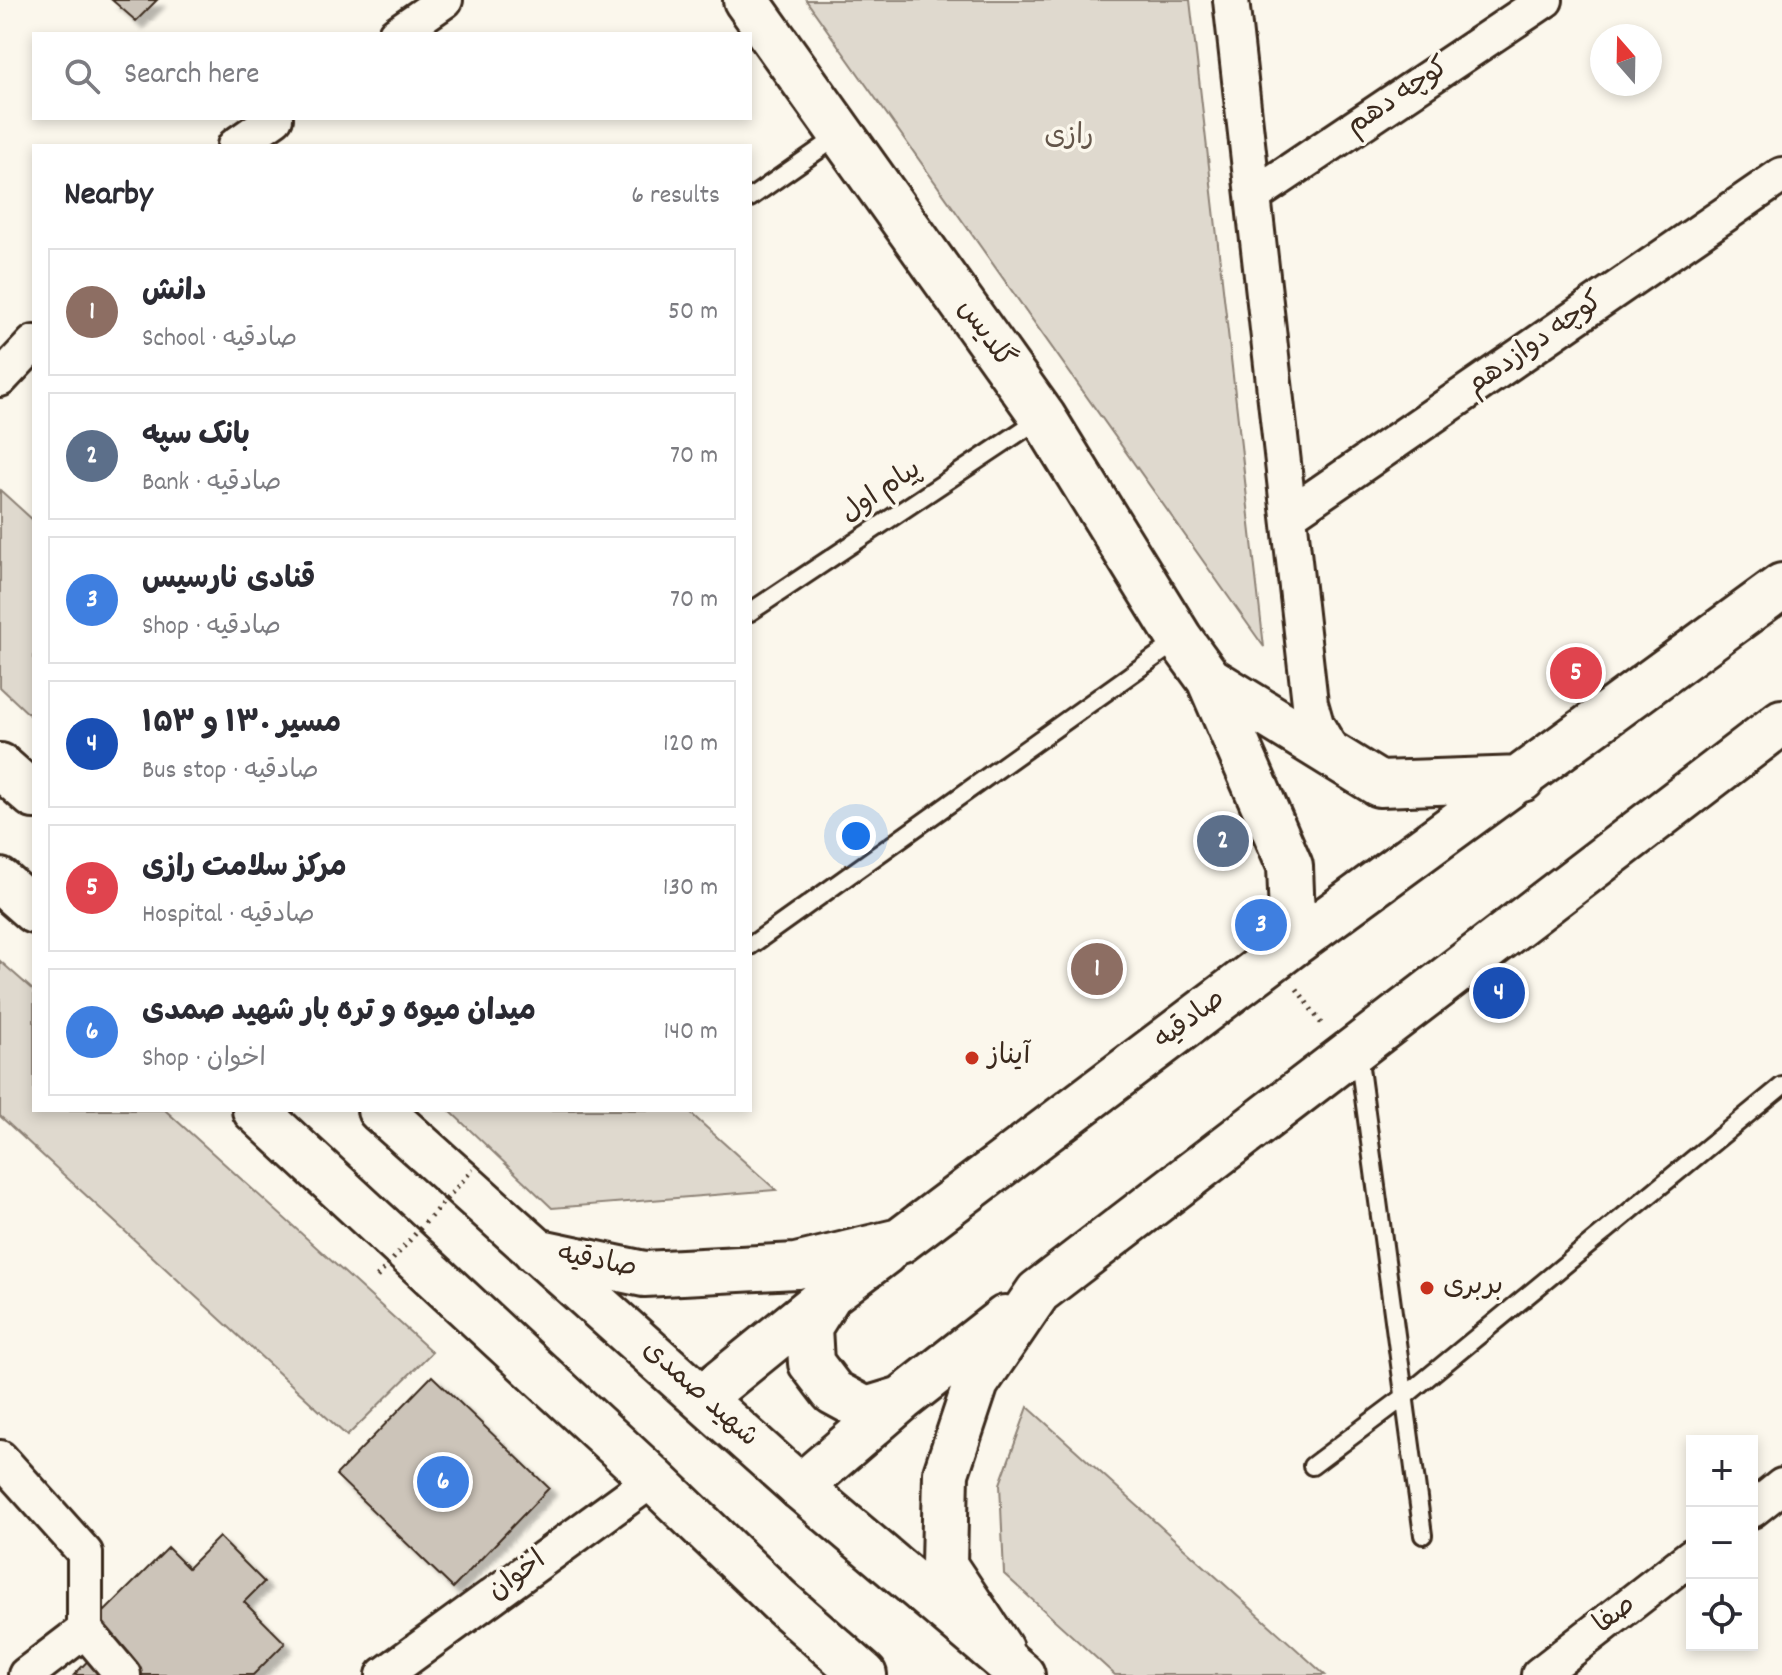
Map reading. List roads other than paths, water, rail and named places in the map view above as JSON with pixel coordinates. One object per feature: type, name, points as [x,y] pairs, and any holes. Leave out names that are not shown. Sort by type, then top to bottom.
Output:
[{"type":"main road","name":"گلدیس","points":[[746,0],[1043,417],[1180,639],[1209,679]]},
{"type":"main road","name":"صادقیه","points":[[536,1251],[644,1274],[796,1266],[900,1241],[1284,951],[1782,586]]},
{"type":"main road","points":[[1209,679],[1379,784],[1522,779]]},
{"type":"main road","points":[[1209,679],[1290,866],[1284,951]]},
{"type":"main road","points":[[800,1487],[902,1399],[1038,1292],[1782,722]]},
{"type":"main road","points":[[0,766],[32,794]]},
{"type":"main road","points":[[0,881],[32,909]]},
{"type":"main road","points":[[257,1112],[780,1601],[864,1675]]},
{"type":"main road","name":"شهید صمدی","points":[[382,1112],[800,1487],[1016,1670]]},
{"type":"main road","points":[[703,1397],[900,1241]]},
{"type":"main road","points":[[1016,1670],[944,1565],[946,1473],[976,1383],[1038,1292]]},
{"type":"main road","points":[[831,1293],[809,1327],[811,1363],[833,1392],[866,1410],[902,1399]]},
{"type":"street","points":[[399,32],[445,0]]},
{"type":"street","points":[[1231,0],[1310,703],[1316,724],[1337,760]]},
{"type":"street","name":"کوچه دهم","points":[[1253,196],[1545,0]]},
{"type":"street","points":[[238,144],[272,120]]},
{"type":"street","name":"کوچه دوازدهم","points":[[1289,515],[1782,175]]},
{"type":"street","points":[[0,379],[32,345]]},
{"type":"street","points":[[0,1458],[85,1553],[85,1630],[123,1675]]},
{"type":"street","name":"اخوان","points":[[384,1675],[653,1479]]},
{"type":"street","points":[[1756,1507],[1782,1486]]},
{"type":"street","name":"صفا","points":[[1539,1675],[1686,1561]]},
{"type":"street","points":[[26,1675],[85,1630]]},
{"type":"lane","points":[[752,197],[842,134]]},
{"type":"lane","name":"پیام اول","points":[[752,611],[1043,417]]},
{"type":"lane","points":[[752,945],[1180,639]]},
{"type":"lane","points":[[1351,1052],[1423,1535]]},
{"type":"lane","points":[[1312,1466],[1404,1397],[1782,1086]]},
{"type":"place","name":"مرکز سلامت رازی","points":[[1576,673]]},
{"type":"place","name":"بانک سپه","points":[[1223,841]]},
{"type":"place","name":"قنادی نارسیس","points":[[1261,925]]},
{"type":"place","name":"دانش","points":[[1097,969]]},
{"type":"place","name":"مسیر ۱۳۰ و ۱۵۳","points":[[1499,993]]},
{"type":"place","name":"آیناز","points":[[972,1058]]},
{"type":"place","name":"بربری","points":[[1427,1288]]},
{"type":"place","name":"میدان میوه و تره بار شهید صمدی","points":[[443,1482]]},
{"type":"park label","name":"رازی","points":[[1069,138]]}]
